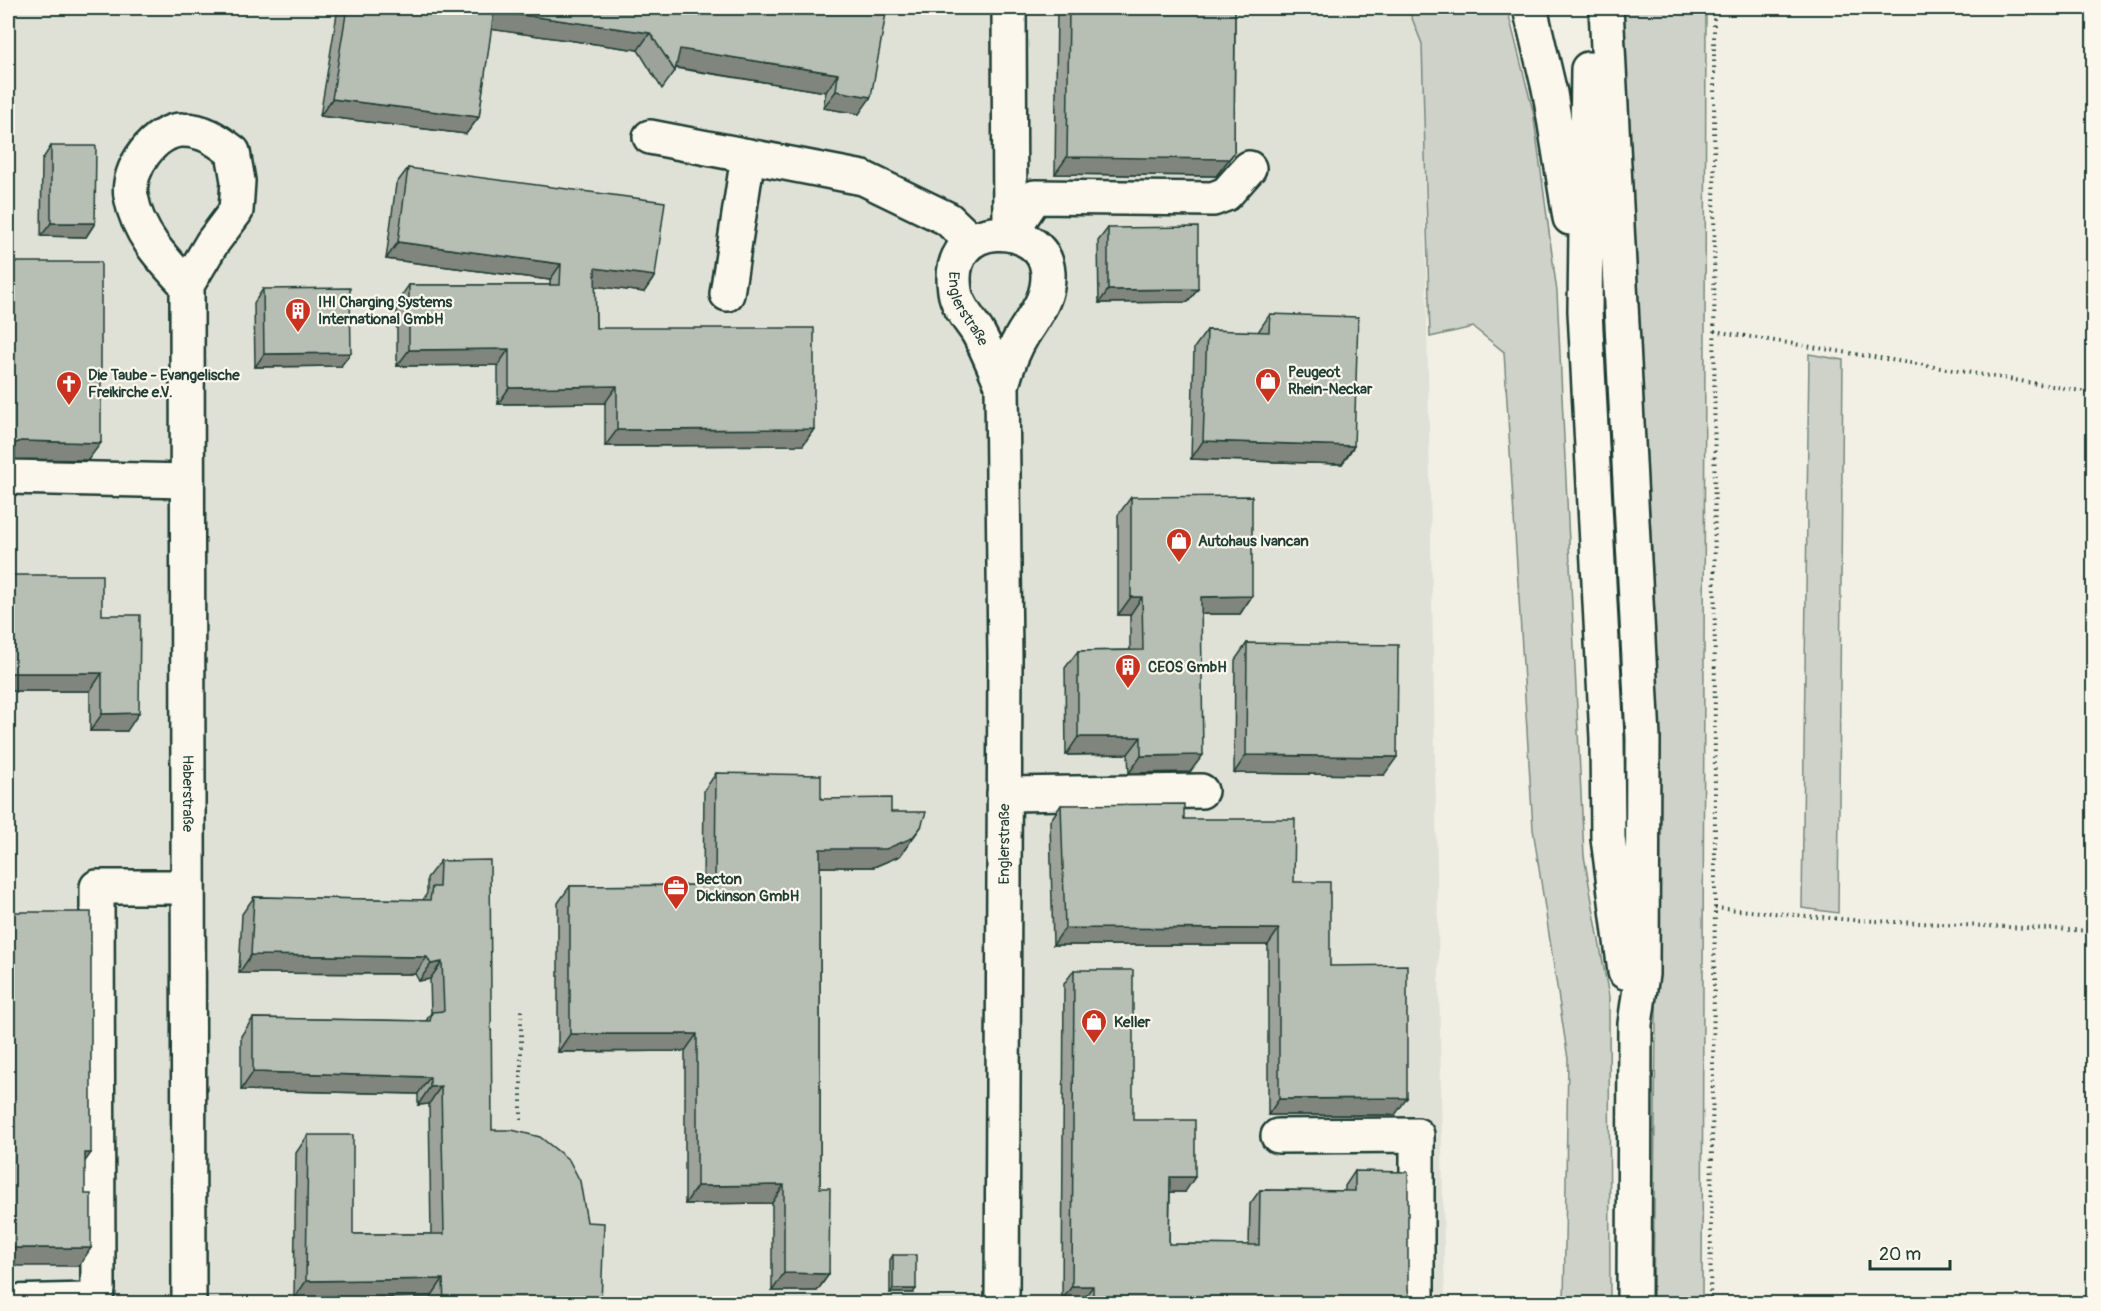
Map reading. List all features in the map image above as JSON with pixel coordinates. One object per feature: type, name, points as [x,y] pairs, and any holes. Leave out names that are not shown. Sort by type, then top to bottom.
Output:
[{"type":"main road","points":[[1009,8],[1010,234]]},
{"type":"main road","points":[[1530,8],[1550,93],[1585,311]]},
{"type":"main road","points":[[1589,8],[1585,311],[1606,728],[1608,838],[1625,975],[1635,1024]]},
{"type":"main road","points":[[1606,8],[1641,650],[1642,974],[1635,1024],[1634,1304]]},
{"type":"main road","points":[[650,137],[863,178],[948,219],[971,242],[994,233],[1010,234]]},
{"type":"main road","points":[[728,294],[748,156]]},
{"type":"main road","points":[[1010,234],[1035,197],[1213,199],[1226,194],[1249,168]]},
{"type":"main road","name":"Englerstraße","points":[[1002,1304],[1004,794],[1002,385],[1012,355],[1040,311],[1047,292],[1048,270],[1042,254],[1027,240],[1010,234]]},
{"type":"main road","name":"Englerstraße","points":[[971,242],[961,251],[954,269],[955,294],[1002,385]]},
{"type":"main road","name":"Haberstraße","points":[[187,285],[189,1304]]},
{"type":"main road","points":[[8,477],[186,481]]},
{"type":"main road","points":[[1004,794],[1201,791]]},
{"type":"main road","points":[[8,1302],[87,1300],[98,1290],[97,887],[187,887]]},
{"type":"main road","points":[[1278,1136],[1417,1136],[1417,1304]]},
{"type":"path","points":[[1710,1304],[1715,908],[1714,8]]},
{"type":"path","points":[[1714,331],[2094,393]]},
{"type":"path","points":[[1715,908],[1853,920],[2094,931]]},
{"type":"path","points":[[521,1010],[521,1120]]},
{"type":"shaded area","points":[[8,8],[1408,8],[1422,44],[1445,1303],[8,1303]]},
{"type":"shaded area","points":[[1408,8],[1507,8],[1533,111],[1557,292],[1584,856],[1609,997],[1610,1303],[1564,1303],[1568,1059],[1533,829],[1504,352],[1473,327],[1430,337],[1422,44]]},
{"type":"shaded area","points":[[1622,8],[1706,8],[1702,1303],[1653,1303],[1659,737],[1652,555]]},
{"type":"shaded area","points":[[1809,354],[1843,360],[1838,913],[1802,908]]},
{"type":"building","points":[[347,8],[887,8],[871,97],[836,91],[838,74],[680,49],[675,71],[650,33],[494,11],[479,117],[332,99]]},
{"type":"building","points":[[1069,8],[1235,8],[1234,153],[1229,159],[1067,157]]},
{"type":"building","points":[[51,146],[96,146],[95,223],[51,223]]},
{"type":"building","points":[[408,168],[665,202],[655,276],[595,268],[596,328],[814,328],[814,429],[617,430],[617,386],[509,388],[509,349],[409,350],[409,285],[560,285],[561,264],[398,242]]},
{"type":"building","points":[[1198,227],[1198,289],[1108,290],[1108,228]]},
{"type":"building","points":[[8,262],[101,262],[101,443],[21,441],[8,446]]},
{"type":"building","name":"IHI Charging Systems International GmbH","points":[[350,288],[351,353],[264,354],[263,289]]},
{"type":"building","name":"Peugeot Rhein-Neckar","points":[[1270,314],[1358,317],[1354,446],[1203,441],[1207,330],[1269,332]]},
{"type":"building","points":[[1252,496],[1252,596],[1201,597],[1203,755],[1141,756],[1141,737],[1078,737],[1078,651],[1143,650],[1142,597],[1131,597],[1131,497]]},
{"type":"building","points":[[8,575],[102,575],[102,615],[140,615],[139,713],[102,714],[102,673],[8,673]]},
{"type":"building","points":[[1247,643],[1398,645],[1397,757],[1246,755]]},
{"type":"building","points":[[716,773],[821,775],[821,799],[891,798],[891,812],[926,812],[921,827],[912,838],[886,849],[820,849],[820,1188],[830,1188],[829,1274],[784,1273],[784,1185],[697,1186],[697,1034],[570,1034],[570,886],[715,885]]},
{"type":"building","points":[[1184,804],[1184,819],[1295,819],[1294,882],[1330,882],[1330,966],[1407,965],[1407,1098],[1279,1099],[1279,929],[1065,928],[1061,805]]},
{"type":"building","points":[[490,860],[492,1130],[512,1130],[540,1137],[569,1160],[580,1181],[587,1222],[604,1223],[601,1304],[444,1304],[443,1279],[306,1281],[308,1135],[353,1135],[353,1234],[444,1234],[441,1086],[430,1087],[430,1077],[253,1072],[253,1018],[430,1021],[432,1012],[444,1011],[442,962],[431,964],[427,957],[251,955],[254,897],[430,900],[432,887],[439,887],[440,861]]},
{"type":"building","points":[[8,912],[91,912],[91,1153],[85,1153],[85,1194],[91,1194],[91,1248],[8,1248]]},
{"type":"building","points":[[1074,970],[1133,970],[1133,1120],[1195,1120],[1195,1177],[1170,1177],[1169,1244],[1259,1245],[1260,1190],[1355,1191],[1355,1171],[1408,1172],[1410,1304],[1093,1304],[1093,1286],[1072,1286]]},
{"type":"building","points":[[893,1255],[916,1255],[916,1289],[893,1289]]},
{"type":"place","name":"IHI Charging Systems International GmbH","points":[[298,334]]},
{"type":"place","name":"Peugeot Rhein-Neckar","points":[[1268,404]]},
{"type":"place","name":"Die Taube - Evangelische Freikirche e.V.","points":[[69,407]]},
{"type":"place","name":"Autohaus Ivancan","points":[[1179,564]]},
{"type":"place","name":"CEOS GmbH","points":[[1128,690]]},
{"type":"place","name":"Becton Dickinson GmbH","points":[[676,911]]},
{"type":"place","name":"Keller","points":[[1094,1045]]}]
